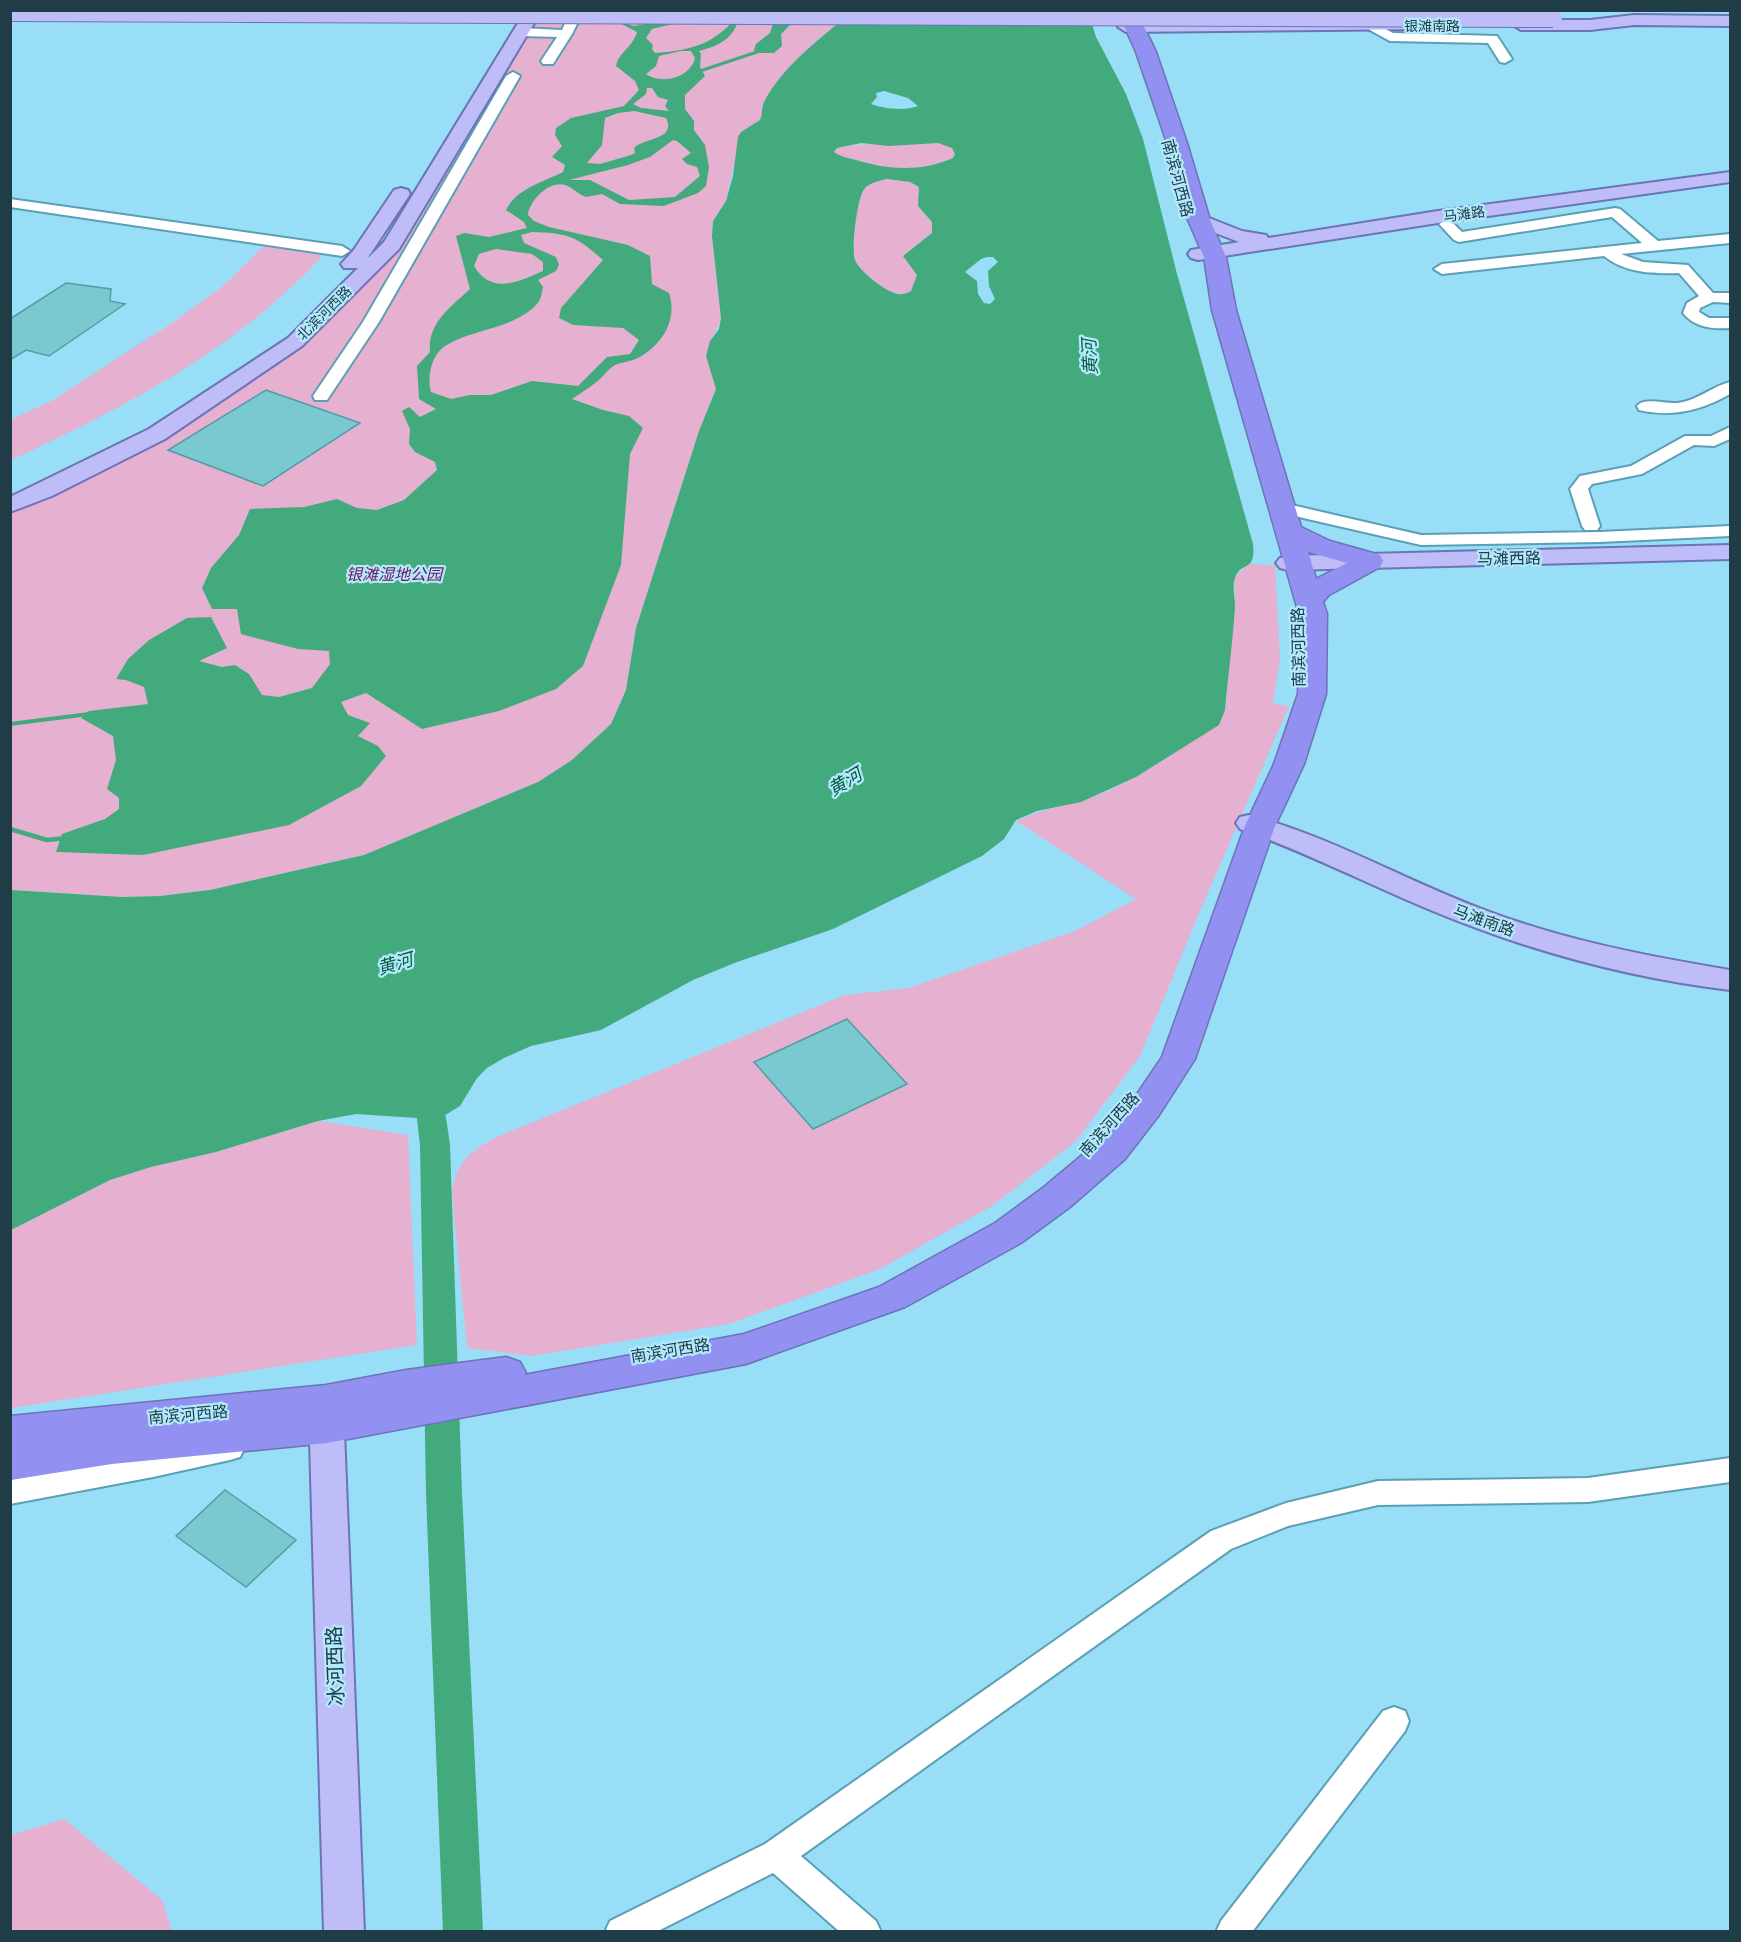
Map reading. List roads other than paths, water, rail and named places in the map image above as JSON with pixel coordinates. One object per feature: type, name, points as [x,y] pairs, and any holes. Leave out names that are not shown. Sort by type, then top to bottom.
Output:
[{"type":"highway","name":"南滨河西路","points":[[1126,18],[1150,63],[1199,220],[1290,541],[1313,614],[1312,694],[1289,764],[1256,821]]},
{"type":"highway","name":"南滨河西路","points":[[10,1463],[327,1414],[466,1389],[659,1367],[746,1349],[892,1297],[1008,1233],[1112,1150],[1147,1106],[1178,1059],[1300,692],[1301,613],[1290,541],[1224,310],[1126,18]]},
{"type":"highway","points":[[1290,541],[1370,561]]},
{"type":"highway","points":[[1309,601],[1319,589],[1370,561]]},
{"type":"highway","name":"南滨河西路","points":[[10,1432],[327,1414]]},
{"type":"main road","points":[[371,10],[1552,16]]},
{"type":"main road","name":"银滩南路","points":[[1597,10],[1632,16],[1731,21]]},
{"type":"main road","points":[[10,12],[1632,16]]},
{"type":"main road","name":"银滩南路","points":[[1126,18],[1372,27],[1590,25],[1632,16],[1731,14]]},
{"type":"main road","points":[[10,20],[520,20]]},
{"type":"main road","name":"北滨河西路","points":[[10,488],[161,412],[257,349],[308,306],[360,255],[520,20]]},
{"type":"main road","name":"北滨河西路","points":[[10,505],[44,491],[157,434],[295,342],[392,245],[520,20]]},
{"type":"main road","name":"马滩路","points":[[1209,261],[1277,245],[1731,176]]},
{"type":"main road","name":"马滩路","points":[[1277,245],[1452,231],[1682,190],[1731,187]]},
{"type":"main road","points":[[1199,220],[1238,236],[1277,245]]},
{"type":"main road","points":[[1209,261],[1234,267],[1277,245]]},
{"type":"main road","name":"马滩西路","points":[[1370,561],[1731,552]]},
{"type":"main road","name":"马滩南路","points":[[1256,821],[1308,834],[1443,892],[1577,936],[1685,959],[1731,966]]},
{"type":"main road","name":"马滩南路","points":[[1256,821],[1438,903],[1532,938],[1604,958],[1731,980]]},
{"type":"main road","name":"冰河西路","points":[[327,1414],[344,1932]]},
{"type":"street","points":[[548,61],[566,34],[578,10]]},
{"type":"street","points":[[520,20],[566,34]]},
{"type":"street","points":[[1372,27],[1390,37],[1492,39],[1505,59]]},
{"type":"street","points":[[321,396],[371,322],[513,76]]},
{"type":"street","points":[[10,203],[342,251]]},
{"type":"street","points":[[1452,231],[1615,212],[1655,246]]},
{"type":"street","points":[[1452,231],[1488,264]]},
{"type":"street","points":[[1442,269],[1731,238]]},
{"type":"street","points":[[1606,251],[1617,259],[1640,266],[1683,268],[1709,298]]},
{"type":"street","points":[[1728,325],[1702,321],[1691,313],[1694,306],[1709,298],[1719,296],[1731,298]]},
{"type":"street","points":[[1645,406],[1676,409],[1691,407],[1731,387]]},
{"type":"street","points":[[1591,526],[1580,489],[1586,480],[1636,470],[1691,440],[1714,441],[1731,432]]},
{"type":"street","points":[[1290,541],[1600,537],[1731,531]]},
{"type":"street","name":"南滨河西路","points":[[10,1492],[153,1466],[327,1414]]},
{"type":"street","points":[[621,1932],[776,1855],[1221,1540],[1286,1515],[1378,1493],[1588,1490],[1731,1470]]},
{"type":"street","points":[[1232,1932],[1394,1721]]},
{"type":"street","points":[[776,1855],[865,1932]]},
{"type":"water","points":[[742,11],[736,27],[727,38],[699,51],[701,54],[700,67],[705,76],[685,95],[685,109],[694,121],[694,130],[705,145],[709,167],[706,186],[698,193],[664,206],[620,204],[602,194],[586,197],[568,186],[559,184],[541,193],[529,209],[528,215],[534,221],[549,227],[628,245],[650,256],[652,284],[669,293],[671,303],[666,331],[647,353],[612,367],[595,383],[572,399],[629,416],[643,428],[630,454],[621,565],[583,666],[556,689],[499,711],[422,729],[366,693],[341,702],[348,715],[370,723],[358,736],[378,746],[386,756],[361,786],[289,825],[143,855],[56,852],[62,834],[105,819],[119,809],[119,798],[107,789],[116,760],[113,736],[81,718],[89,711],[148,704],[144,687],[116,679],[128,659],[149,640],[187,618],[211,617],[227,648],[199,661],[222,667],[235,665],[249,674],[262,695],[279,697],[312,688],[330,664],[329,651],[298,649],[241,634],[237,609],[212,609],[202,588],[211,568],[239,535],[250,509],[304,507],[337,499],[357,508],[377,510],[404,500],[437,470],[435,462],[415,452],[409,444],[410,429],[402,411],[409,407],[420,417],[436,409],[419,399],[417,366],[430,352],[432,332],[436,324],[448,309],[470,289],[456,236],[464,233],[489,237],[527,228],[524,222],[506,210],[523,191],[563,172],[565,165],[552,157],[562,146],[555,135],[556,128],[571,118],[624,106],[639,90],[635,81],[616,66],[637,32],[614,20],[634,26],[667,20],[694,19],[652,29],[646,38],[653,45],[652,49],[655,53],[682,50],[704,43],[714,38]],"holes":[[[691,51],[695,58],[692,65],[682,75],[660,79],[646,74],[656,66],[659,56]],[[647,88],[652,88],[658,97],[668,100],[665,106],[669,111],[641,108],[633,104],[646,94]],[[634,111],[666,118],[668,125],[663,135],[638,145],[634,148],[635,153],[631,155],[600,164],[587,163],[602,145],[605,118],[618,113]],[[673,140],[677,141],[691,153],[682,159],[687,164],[697,167],[700,176],[675,197],[629,200],[590,180],[569,180],[650,157]],[[532,232],[554,233],[571,237],[594,252],[603,260],[561,308],[559,318],[573,325],[623,328],[639,340],[630,354],[607,357],[578,386],[532,381],[491,395],[470,395],[451,399],[431,392],[431,367],[440,350],[456,340],[517,319],[538,302],[543,287],[538,280],[556,271],[559,265],[556,257],[524,243],[521,235]],[[496,249],[532,254],[543,262],[543,271],[515,282],[497,283],[488,281],[474,266],[479,254]]]},
{"type":"water","points":[[777,11],[794,11],[791,24],[781,34],[782,46],[774,53],[754,51],[756,44],[770,33]]},
{"type":"water","name":"黄河","points":[[1088,11],[1096,37],[1126,94],[1143,139],[1177,274],[1253,544],[1250,563],[1241,569],[1234,581],[1235,606],[1225,710],[1219,725],[1136,777],[1081,802],[1037,811],[1016,820],[1004,839],[982,856],[833,929],[737,962],[693,980],[601,1030],[531,1046],[504,1058],[487,1068],[477,1078],[460,1106],[447,1114],[432,1119],[356,1114],[318,1121],[216,1152],[151,1167],[110,1180],[11,1230],[11,890],[122,897],[160,896],[210,890],[364,855],[538,782],[572,760],[611,724],[626,690],[636,628],[699,431],[716,389],[706,356],[710,341],[719,329],[721,318],[712,236],[713,221],[726,201],[733,176],[738,137],[741,132],[760,120],[764,102],[780,78],[811,46],[845,18]],"holes":[[[884,91],[908,98],[918,106],[895,109],[871,104],[877,97],[876,93]],[[861,143],[889,146],[938,143],[952,148],[955,154],[953,158],[941,163],[905,168],[881,166],[842,156],[834,152],[837,148]],[[887,179],[910,182],[919,187],[918,206],[932,222],[932,233],[903,256],[917,275],[911,291],[903,294],[893,292],[873,280],[855,260],[855,226],[861,196],[867,186]],[[993,257],[998,262],[988,271],[989,286],[995,299],[990,304],[984,303],[978,294],[977,281],[965,272],[981,259]]]},
{"type":"waterway","points":[[697,72],[757,52]]},
{"type":"waterway","points":[[10,724],[89,714]]},
{"type":"waterway","points":[[10,829],[47,840],[66,838]]},
{"type":"waterway","points":[[420,1081],[432,1119],[435,1145],[444,1493],[463,1932]]},
{"type":"park label","name":"银滩湿地公园","points":[[394,574]]}]
